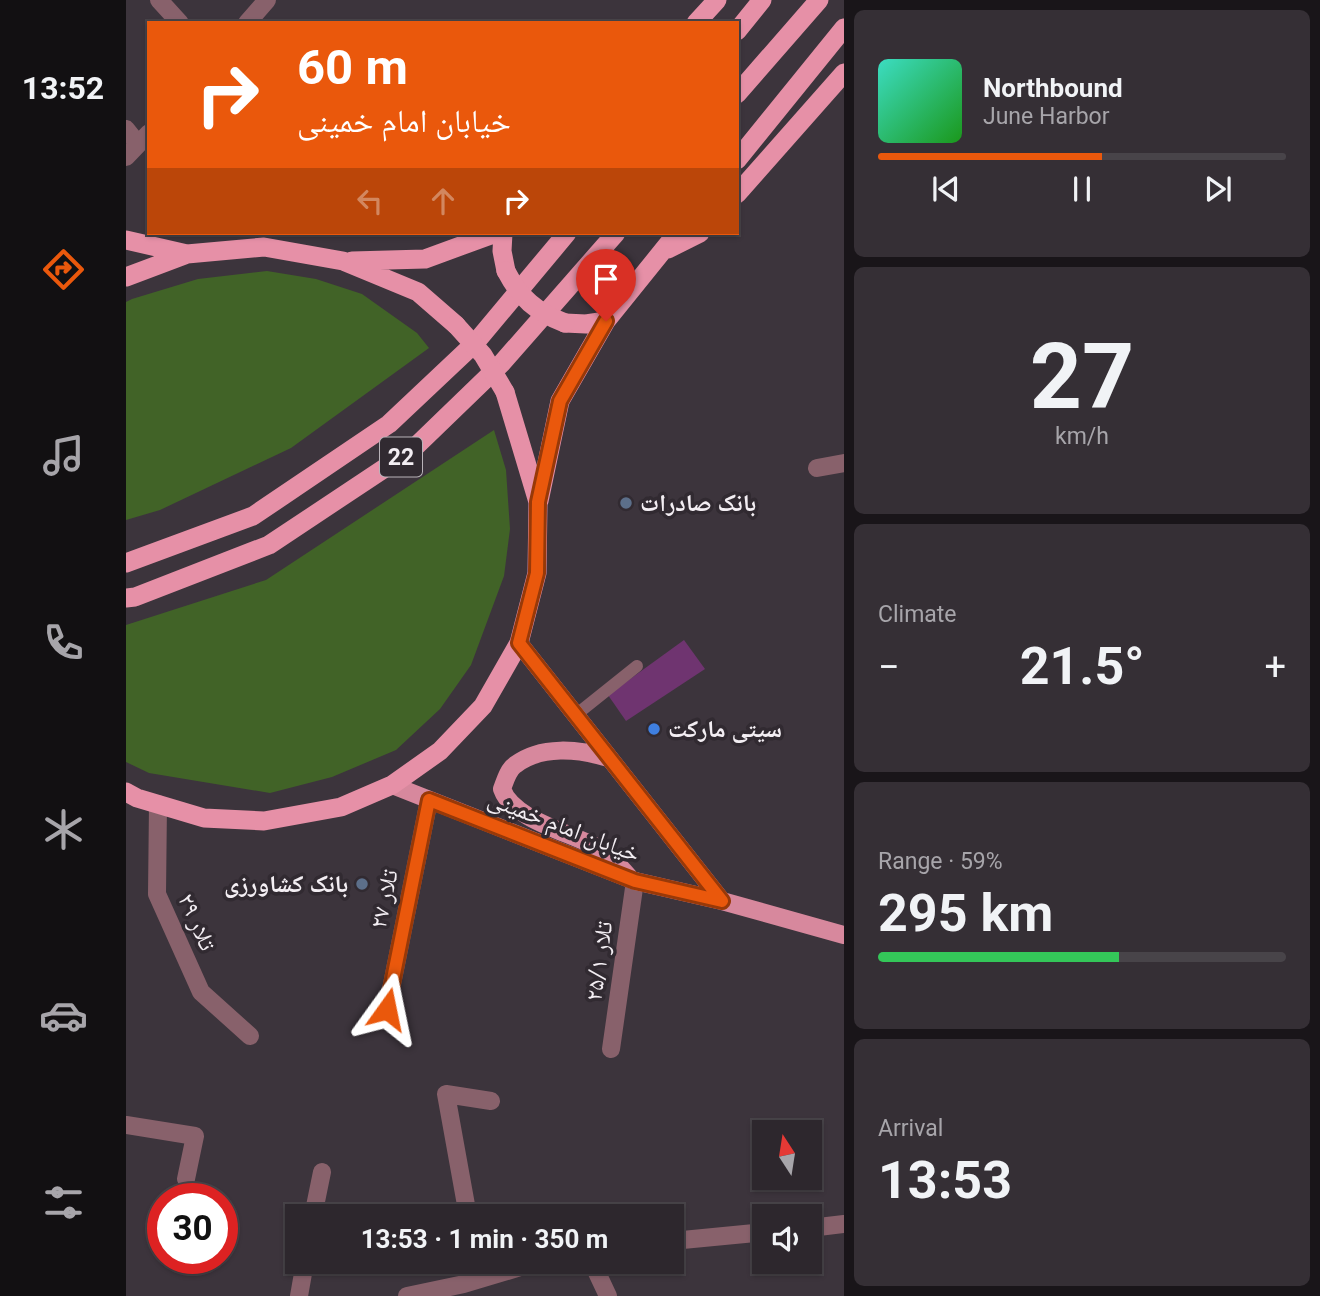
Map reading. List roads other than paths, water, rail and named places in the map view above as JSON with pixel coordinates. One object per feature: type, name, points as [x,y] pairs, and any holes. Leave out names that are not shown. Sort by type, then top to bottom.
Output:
[{"type":"highway","points":[[698,21],[718,0]]},
{"type":"highway","points":[[739,28],[762,0]]},
{"type":"highway","points":[[739,92],[819,0]]},
{"type":"highway","points":[[739,158],[844,28]]},
{"type":"highway","points":[[739,192],[844,73]]},
{"type":"highway","points":[[126,277],[187,254],[264,247],[343,261],[425,259],[491,235]]},
{"type":"highway","points":[[503,235],[502,251],[506,271],[515,289],[529,304],[546,316],[565,323],[606,321]]},
{"type":"highway","name":"22","points":[[126,563],[253,516],[389,424],[476,342],[566,235]]},
{"type":"highway","name":"22","points":[[126,598],[135,597],[269,545],[412,450],[501,364],[614,235]]},
{"type":"highway","points":[[130,799],[158,804],[204,818],[264,821],[341,807],[392,785],[440,751],[482,706],[519,643],[537,573],[538,502],[560,401],[606,321],[675,235]]},
{"type":"highway","points":[[661,253],[696,235]]},
{"type":"highway","points":[[126,240],[187,254]]},
{"type":"highway","points":[[343,261],[418,292],[456,325],[483,355],[505,392],[538,502]]},
{"type":"main road","name":"خیابان امام خمینی","points":[[519,643],[722,901]]},
{"type":"main road","points":[[608,758],[585,751],[554,751],[529,758],[514,765],[502,789],[511,805],[600,849],[615,860],[633,880]]},
{"type":"main road","name":"خیابان امام خمینی","points":[[392,785],[633,880],[722,901],[844,935]]},
{"type":"street","points":[[159,0],[178,21]]},
{"type":"street","points":[[249,21],[267,0]]},
{"type":"street","points":[[126,129],[138,145]]},
{"type":"street","points":[[817,468],[844,463]]},
{"type":"street","name":"تلار ۲۷","points":[[387,1009],[429,800]]},
{"type":"street","name":"تلار ۲۹","points":[[158,804],[157,894],[201,992],[250,1036]]},
{"type":"street","name":"تلار ۲۵/۱","points":[[611,1049],[633,880]]},
{"type":"street","points":[[466,1204],[446,1094],[491,1101]]},
{"type":"street","points":[[126,1125],[195,1136],[186,1178]]},
{"type":"street","points":[[315,1204],[322,1172]]},
{"type":"street","points":[[822,1227],[844,1224]]},
{"type":"street","points":[[684,1240],[752,1233]]},
{"type":"street","points":[[299,1296],[303,1274]]},
{"type":"street","points":[[407,1296],[467,1274]]},
{"type":"street","points":[[598,1274],[608,1296]]},
{"type":"lane","points":[[577,714],[637,666]]},
{"type":"place","name":"بانک صادرات","points":[[626,503]]},
{"type":"place","name":"سیتی مارکت","points":[[654,729]]},
{"type":"place","name":"بانک کشاورزی","points":[[362,884]]}]
